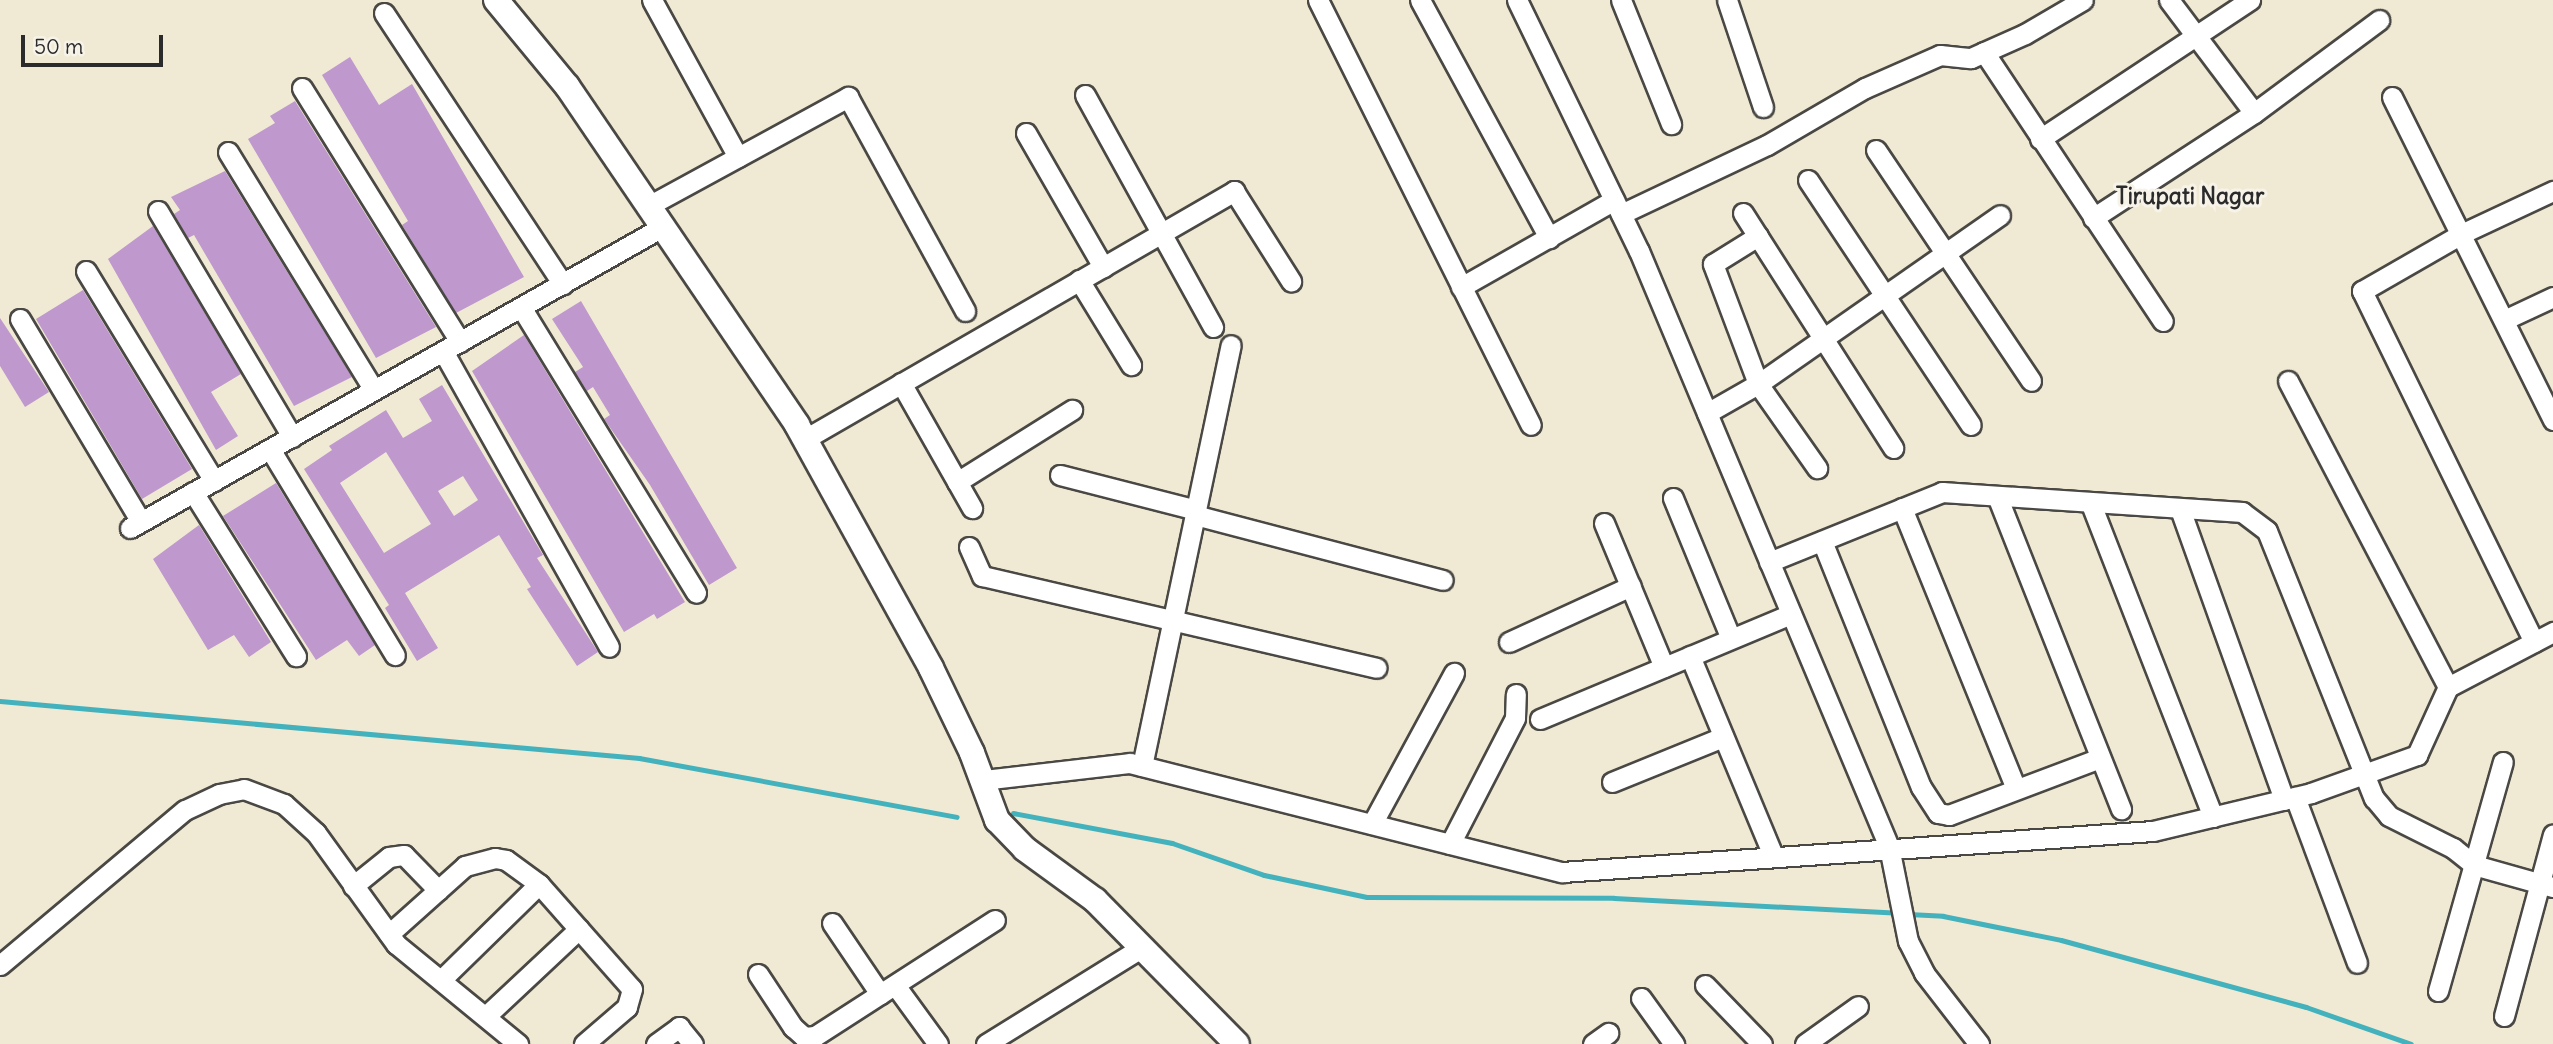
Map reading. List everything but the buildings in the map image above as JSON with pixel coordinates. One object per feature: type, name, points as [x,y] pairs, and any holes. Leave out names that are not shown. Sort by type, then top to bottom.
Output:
[{"type":"street","points":[[496,0],[567,86],[650,205],[805,439],[931,668],[983,780],[997,820],[1095,900],[1237,1044]]},
{"type":"street","points":[[652,0],[738,157]]},
{"type":"street","points":[[1318,0],[1531,425]]},
{"type":"street","points":[[1420,0],[1549,238]]},
{"type":"street","points":[[1517,0],[1618,207],[1889,847],[1908,941],[1924,973],[1979,1044]]},
{"type":"street","points":[[1621,0],[1671,124]]},
{"type":"street","points":[[1727,0],[1763,107]]},
{"type":"street","points":[[1461,287],[1549,238],[1767,145],[1890,77],[1940,55],[1971,58],[2083,0]]},
{"type":"street","points":[[2169,0],[2254,113]]},
{"type":"street","points":[[2040,139],[2250,0]]},
{"type":"street","points":[[384,13],[563,284]]},
{"type":"street","points":[[2094,218],[2254,113],[2379,20]]},
{"type":"street","points":[[1984,52],[2163,321]]},
{"type":"street","points":[[302,88],[451,347],[609,647]]},
{"type":"street","points":[[1085,95],[1213,327]]},
{"type":"street","points":[[650,205],[848,97],[965,311]]},
{"type":"street","points":[[2392,97],[2551,410]]},
{"type":"street","points":[[1026,133],[1103,267]]},
{"type":"street","points":[[1876,150],[2031,381]]},
{"type":"street","points":[[228,152],[374,390]]},
{"type":"street","points":[[1808,180],[1971,425]]},
{"type":"street","points":[[805,439],[1234,191],[1291,281]]},
{"type":"street","points":[[2534,642],[2362,291],[2460,234],[2553,191]]},
{"type":"street","points":[[158,211],[292,437]]},
{"type":"street","points":[[1743,213],[1893,448]]},
{"type":"street","points":[[1707,413],[1758,384],[1822,336],[2000,215]]},
{"type":"street","points":[[20,319],[135,525],[664,226]]},
{"type":"street","points":[[1758,236],[1713,264],[1758,384],[1817,468]]},
{"type":"street","points":[[86,271],[214,481]]},
{"type":"street","points":[[1079,281],[1131,365]]},
{"type":"street","points":[[2504,320],[2553,297]]},
{"type":"street","points":[[521,307],[695,593]]},
{"type":"street","points":[[1142,766],[1231,345]]},
{"type":"street","points":[[2288,381],[2448,687]]},
{"type":"street","points":[[901,383],[972,508]]},
{"type":"street","points":[[957,482],[1072,410]]},
{"type":"street","points":[[270,449],[395,655]]},
{"type":"street","points":[[1059,475],[1443,580]]},
{"type":"street","points":[[194,492],[296,656]]},
{"type":"street","points":[[1769,562],[1942,492],[2242,512],[2267,531],[2362,774],[2389,816],[2453,848],[2474,865],[2546,884]]},
{"type":"street","points":[[1997,496],[2121,809]]},
{"type":"street","points":[[1673,498],[1731,639]]},
{"type":"street","points":[[2091,504],[2213,817]]},
{"type":"street","points":[[1902,508],[2016,789]]},
{"type":"street","points":[[2180,509],[2289,798],[2357,963]]},
{"type":"street","points":[[1604,523],[1664,667]]},
{"type":"street","points":[[1822,541],[1930,804],[1938,813],[1949,814],[2100,758]]},
{"type":"street","points":[[969,547],[982,576],[1376,668]]},
{"type":"street","points":[[1510,642],[1631,586]]},
{"type":"street","points":[[1540,719],[1791,614]]},
{"type":"street","points":[[983,780],[1130,763],[1562,872],[1773,855],[2152,831],[2289,798],[2417,755],[2448,687],[2553,632]]},
{"type":"street","points":[[1690,656],[1773,855]]},
{"type":"street","points":[[1372,824],[1454,673]]},
{"type":"street","points":[[1450,844],[1515,718],[1516,694]]},
{"type":"street","points":[[1612,782],[1723,737]]},
{"type":"street","points":[[2438,991],[2503,762]]},
{"type":"street","points":[[0,965],[185,810],[219,794],[244,789],[284,804],[316,833],[389,934],[441,980],[487,1015],[517,1044]]},
{"type":"street","points":[[2504,1016],[2546,884],[2553,834]]},
{"type":"street","points":[[353,886],[389,857],[404,855],[438,890]]},
{"type":"street","points":[[389,934],[466,866],[495,858],[520,868],[539,884],[632,989],[627,1007],[584,1044]]},
{"type":"street","points":[[441,980],[539,884]]},
{"type":"street","points":[[758,974],[804,1037],[825,1030],[995,920]]},
{"type":"street","points":[[832,923],[938,1044]]},
{"type":"street","points":[[487,1015],[579,929]]},
{"type":"street","points":[[986,1044],[1142,948]]},
{"type":"street","points":[[1705,985],[1762,1044]]},
{"type":"street","points":[[1641,998],[1674,1044]]},
{"type":"street","points":[[1805,1044],[1858,1006]]},
{"type":"street","points":[[656,1044],[679,1027],[693,1044]]},
{"type":"waterway","points":[[0,701],[639,758],[957,817]]},
{"type":"waterway","points":[[1013,813],[1172,843],[1264,875],[1367,897],[1614,898],[1898,913]]},
{"type":"waterway","points":[[1908,914],[1943,916],[2061,940],[2306,1007],[2411,1044]]},
{"type":"district","name":"Tirupati Nagar","points":[[2190,196]]}]
